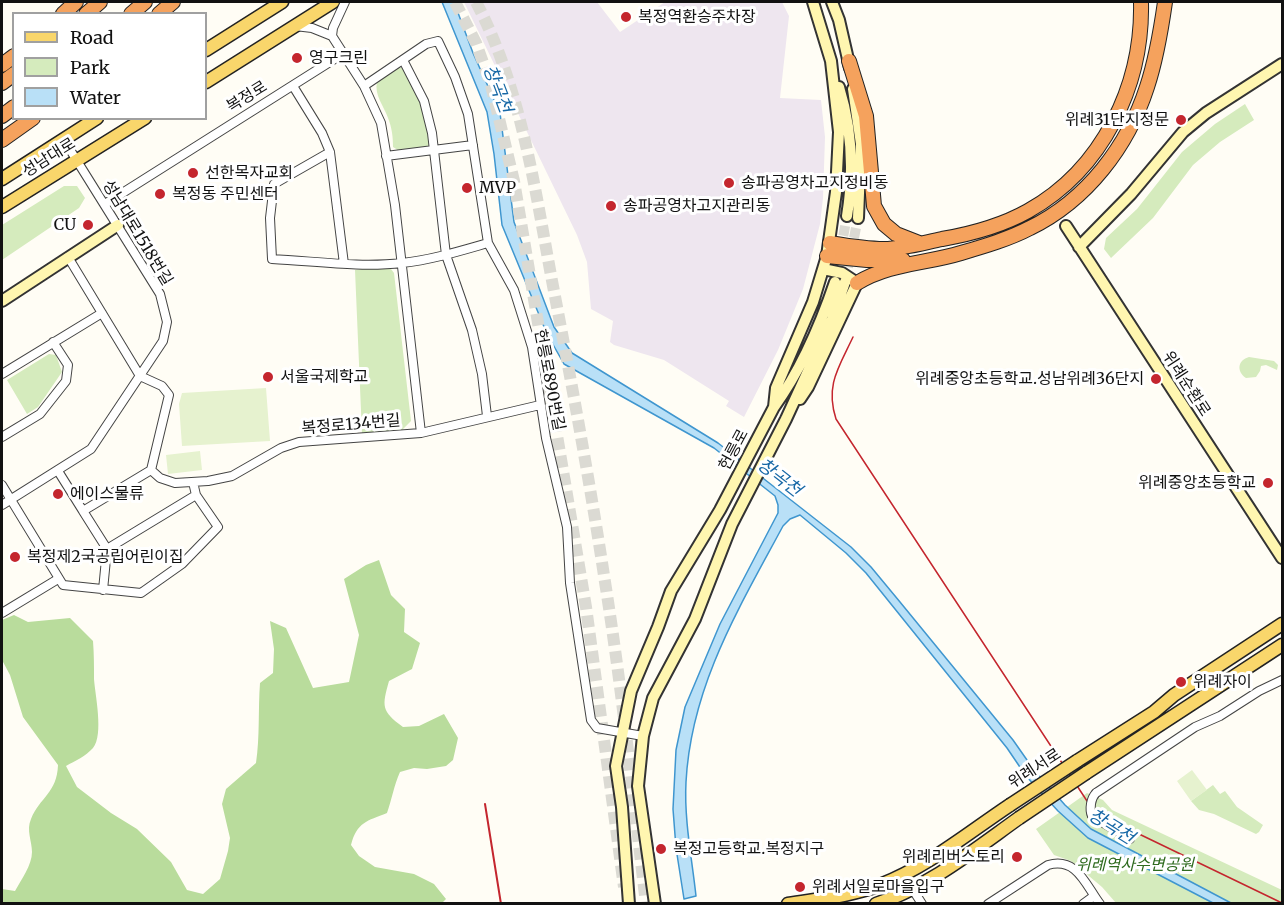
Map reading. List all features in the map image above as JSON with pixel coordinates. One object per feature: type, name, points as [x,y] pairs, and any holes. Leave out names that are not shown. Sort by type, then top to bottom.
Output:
[{"type":"highway","points":[[88,12],[100,2]]},
{"type":"highway","points":[[134,12],[146,2]]},
{"type":"highway","points":[[161,12],[173,2]]},
{"type":"highway","points":[[827,256],[864,249],[887,249],[921,244],[970,233],[1017,217],[1043,201],[1079,171],[1101,144],[1118,115],[1133,74],[1144,2]]},
{"type":"highway","points":[[845,282],[921,260],[952,255],[1023,232],[1059,210],[1085,189],[1115,152],[1140,106],[1151,73],[1164,2]]},
{"type":"highway","points":[[849,61],[866,116],[874,206],[884,224],[896,234],[921,244]]},
{"type":"highway","points":[[2,140],[30,120]]},
{"type":"highway","points":[[827,256],[867,260],[921,260]]},
{"type":"main road","points":[[207,49],[282,2]]},
{"type":"main road","points":[[207,81],[333,2]]},
{"type":"main road","name":"헌릉로","points":[[629,903],[622,807],[616,766],[631,691],[671,591],[774,408],[776,388],[813,302],[827,256],[836,192],[839,132],[831,61],[813,2]]},
{"type":"main road","points":[[831,61],[843,102],[851,154],[853,217],[861,144],[849,61],[832,2]]},
{"type":"main road","points":[[1079,247],[1131,194],[1183,132],[1206,113],[1282,64]]},
{"type":"main road","name":"성남대로","points":[[2,179],[94,120]]},
{"type":"main road","name":"성남대로","points":[[2,207],[142,120]]},
{"type":"main road","points":[[2,301],[118,225]]},
{"type":"main road","name":"위례순환로","points":[[1066,226],[1282,558]]},
{"type":"main road","points":[[774,408],[789,386],[815,333],[845,282],[842,273],[827,256]]},
{"type":"main road","name":"헌릉로","points":[[655,903],[638,786],[643,736],[653,698],[695,619],[723,546],[743,502],[786,418],[808,387],[845,282]]},
{"type":"main road","name":"위례서로","points":[[788,903],[854,893],[879,886],[924,864],[1010,805],[1154,712],[1174,695],[1282,624]]},
{"type":"main road","name":"위례서로","points":[[876,903],[933,878],[1086,773],[1282,645]]},
{"type":"street","points":[[332,36],[345,2]]},
{"type":"street","points":[[295,26],[312,28],[332,36],[364,86],[381,123],[395,205],[421,433]]},
{"type":"street","name":"헌릉로890번길","points":[[364,86],[426,44],[438,40],[455,77],[468,114],[488,243],[514,290],[532,347],[540,405],[567,527],[570,583],[591,720],[597,728],[643,736]]},
{"type":"street","name":"복정로","points":[[105,204],[344,53]]},
{"type":"street","points":[[403,60],[423,101],[432,133],[446,255],[472,330],[482,374],[487,416]]},
{"type":"street","points":[[292,86],[322,133],[330,152],[344,264]]},
{"type":"street","name":"성남대로1518번길","points":[[2,505],[91,449],[163,341],[168,322],[160,294],[64,140]]},
{"type":"street","points":[[386,156],[434,152],[473,145]]},
{"type":"street","points":[[330,152],[274,184],[270,218],[272,259],[344,264],[401,263],[446,255],[488,243]]},
{"type":"street","points":[[68,257],[140,376],[162,386],[169,395],[151,470],[83,511]]},
{"type":"street","points":[[2,374],[102,313]]},
{"type":"street","points":[[2,437],[40,414],[66,381],[68,365],[54,342]]},
{"type":"street","name":"복정로134번길","points":[[151,470],[160,478],[176,483],[232,476],[281,448],[300,442],[421,433],[540,405]]},
{"type":"street","points":[[58,471],[107,549],[103,590]]},
{"type":"street","points":[[2,485],[63,585],[141,594],[189,557],[218,527],[196,495],[193,482]]},
{"type":"street","points":[[107,549],[196,495]]},
{"type":"street","points":[[2,613],[58,579]]},
{"type":"street","points":[[1130,839],[1092,816],[1090,812],[1094,795],[1195,727],[1220,717],[1259,691],[1282,680]]},
{"type":"street","points":[[988,903],[1048,865],[1059,862],[1077,870],[1097,900],[1083,903]]},
{"type":"street","points":[[903,874],[922,903]]},
{"type":"shaded area","points":[[464,2],[597,2],[620,32],[665,2],[782,2],[789,16],[780,98],[821,100],[825,137],[823,198],[820,224],[803,289],[778,350],[744,417],[726,406],[729,401],[664,360],[610,342],[613,321],[591,309],[587,262],[577,235]]},
{"type":"green space","points":[[398,67],[405,69],[421,101],[431,145],[425,151],[401,152],[393,147],[390,125],[376,87],[377,82]]},
{"type":"green space","points":[[1245,104],[1254,120],[1220,142],[1193,165],[1153,218],[1111,258],[1104,249],[1106,238],[1137,209],[1182,152],[1215,124]]},
{"type":"green space","points":[[64,186],[77,186],[85,198],[79,208],[2,260],[2,225]]},
{"type":"green space","points":[[388,265],[394,273],[411,421],[402,430],[362,434],[355,270]]},
{"type":"green space","points":[[49,354],[56,355],[62,372],[38,407],[27,414],[7,380]]},
{"type":"green space","points":[[1245,358],[1274,361],[1278,365],[1277,370],[1266,365],[1261,366],[1256,377],[1246,378],[1240,366]]},
{"type":"green space","points":[[266,388],[270,441],[182,446],[179,404],[182,393]]},
{"type":"green space","points":[[200,451],[202,470],[168,474],[166,455]]},
{"type":"green space","points":[[379,560],[391,595],[405,609],[404,632],[420,643],[412,669],[389,681],[385,696],[387,712],[403,727],[419,726],[444,714],[458,738],[453,760],[446,766],[427,769],[414,768],[400,772],[387,813],[364,823],[356,831],[351,845],[359,856],[375,867],[414,874],[434,884],[446,899],[442,903],[2,903],[2,889],[15,891],[28,867],[32,857],[30,823],[55,782],[58,765],[23,717],[10,675],[2,660],[2,620],[14,615],[28,622],[70,618],[93,641],[98,734],[93,748],[66,766],[77,787],[111,813],[137,829],[171,862],[187,890],[203,894],[220,879],[228,851],[230,838],[222,804],[226,789],[256,763],[260,683],[273,673],[274,649],[270,621],[286,628],[313,688],[349,682],[359,635],[344,579],[366,565]]},
{"type":"green space","points":[[1192,770],[1207,790],[1191,801],[1177,781]]},
{"type":"green space","points":[[1213,785],[1220,794],[1225,791],[1237,807],[1263,825],[1259,832],[1256,834],[1214,814],[1199,810],[1191,801]]},
{"type":"green space","name":"위례역사수변공원","points":[[1087,793],[1103,800],[1112,810],[1282,890],[1282,903],[1116,903],[1102,887],[1071,861],[1054,855],[1036,829]]},
{"type":"water","points":[[442,2],[454,2],[473,53],[500,113],[514,222],[554,327],[572,353],[718,443],[851,547],[900,602],[1013,740],[1034,770],[1065,805],[1091,829],[1231,903],[1213,903],[1088,838],[1058,811],[1026,776],[1007,748],[866,573],[846,553],[800,515],[790,519],[783,526],[750,587],[720,649],[697,713],[686,782],[687,825],[696,896],[684,899],[673,809],[676,750],[685,707],[720,624],[778,513],[778,505],[775,496],[714,448],[564,364],[547,334],[502,225],[487,112]]},
{"type":"tunnel","points":[[455,2],[476,43],[491,85],[514,181],[586,607],[624,887]]},
{"type":"tunnel","points":[[476,2],[492,35],[516,105],[540,214],[581,434],[605,582],[646,904]]},
{"type":"tunnel","points":[[835,280],[847,216]]},
{"type":"tunnel","points":[[845,282],[858,218]]},
{"type":"tram line","points":[[853,337],[835,376],[832,396],[836,419],[1093,809],[1110,820],[1282,903]]},
{"type":"railway","points":[[485,804],[501,904]]},
{"type":"place","name":"복정역환승주차장","points":[[626,17]]},
{"type":"place","name":"영구크린","points":[[297,58]]},
{"type":"place","name":"위례31단지정문","points":[[1181,120]]},
{"type":"place","name":"선한목자교회","points":[[193,173]]},
{"type":"place","name":"송파공영차고지정비동","points":[[729,183]]},
{"type":"place","name":"MVP","points":[[467,188]]},
{"type":"place","name":"복정동 주민센터","points":[[160,194]]},
{"type":"place","name":"송파공영차고지관리동","points":[[611,206]]},
{"type":"place","name":"CU","points":[[88,225]]},
{"type":"place","name":"서울국제학교","points":[[268,377]]},
{"type":"place","name":"위례중앙초등학교.성남위례36단지","points":[[1156,379]]},
{"type":"place","name":"위례중앙초등학교","points":[[1268,483]]},
{"type":"place","name":"에이스물류","points":[[58,494]]},
{"type":"place","name":"복정제2국공립어린이집","points":[[15,557]]},
{"type":"place","name":"위례자이","points":[[1181,682]]},
{"type":"place","name":"복정고등학교.복정지구","points":[[661,849]]},
{"type":"place","name":"위례리버스토리","points":[[1017,857]]},
{"type":"place","name":"위례서일로마을입구","points":[[800,887]]},
{"type":"water label","name":"창곡천","points":[[497,89]]},
{"type":"water label","name":"창곡천","points":[[779,478]]},
{"type":"water label","name":"창곡천","points":[[1111,827]]}]
